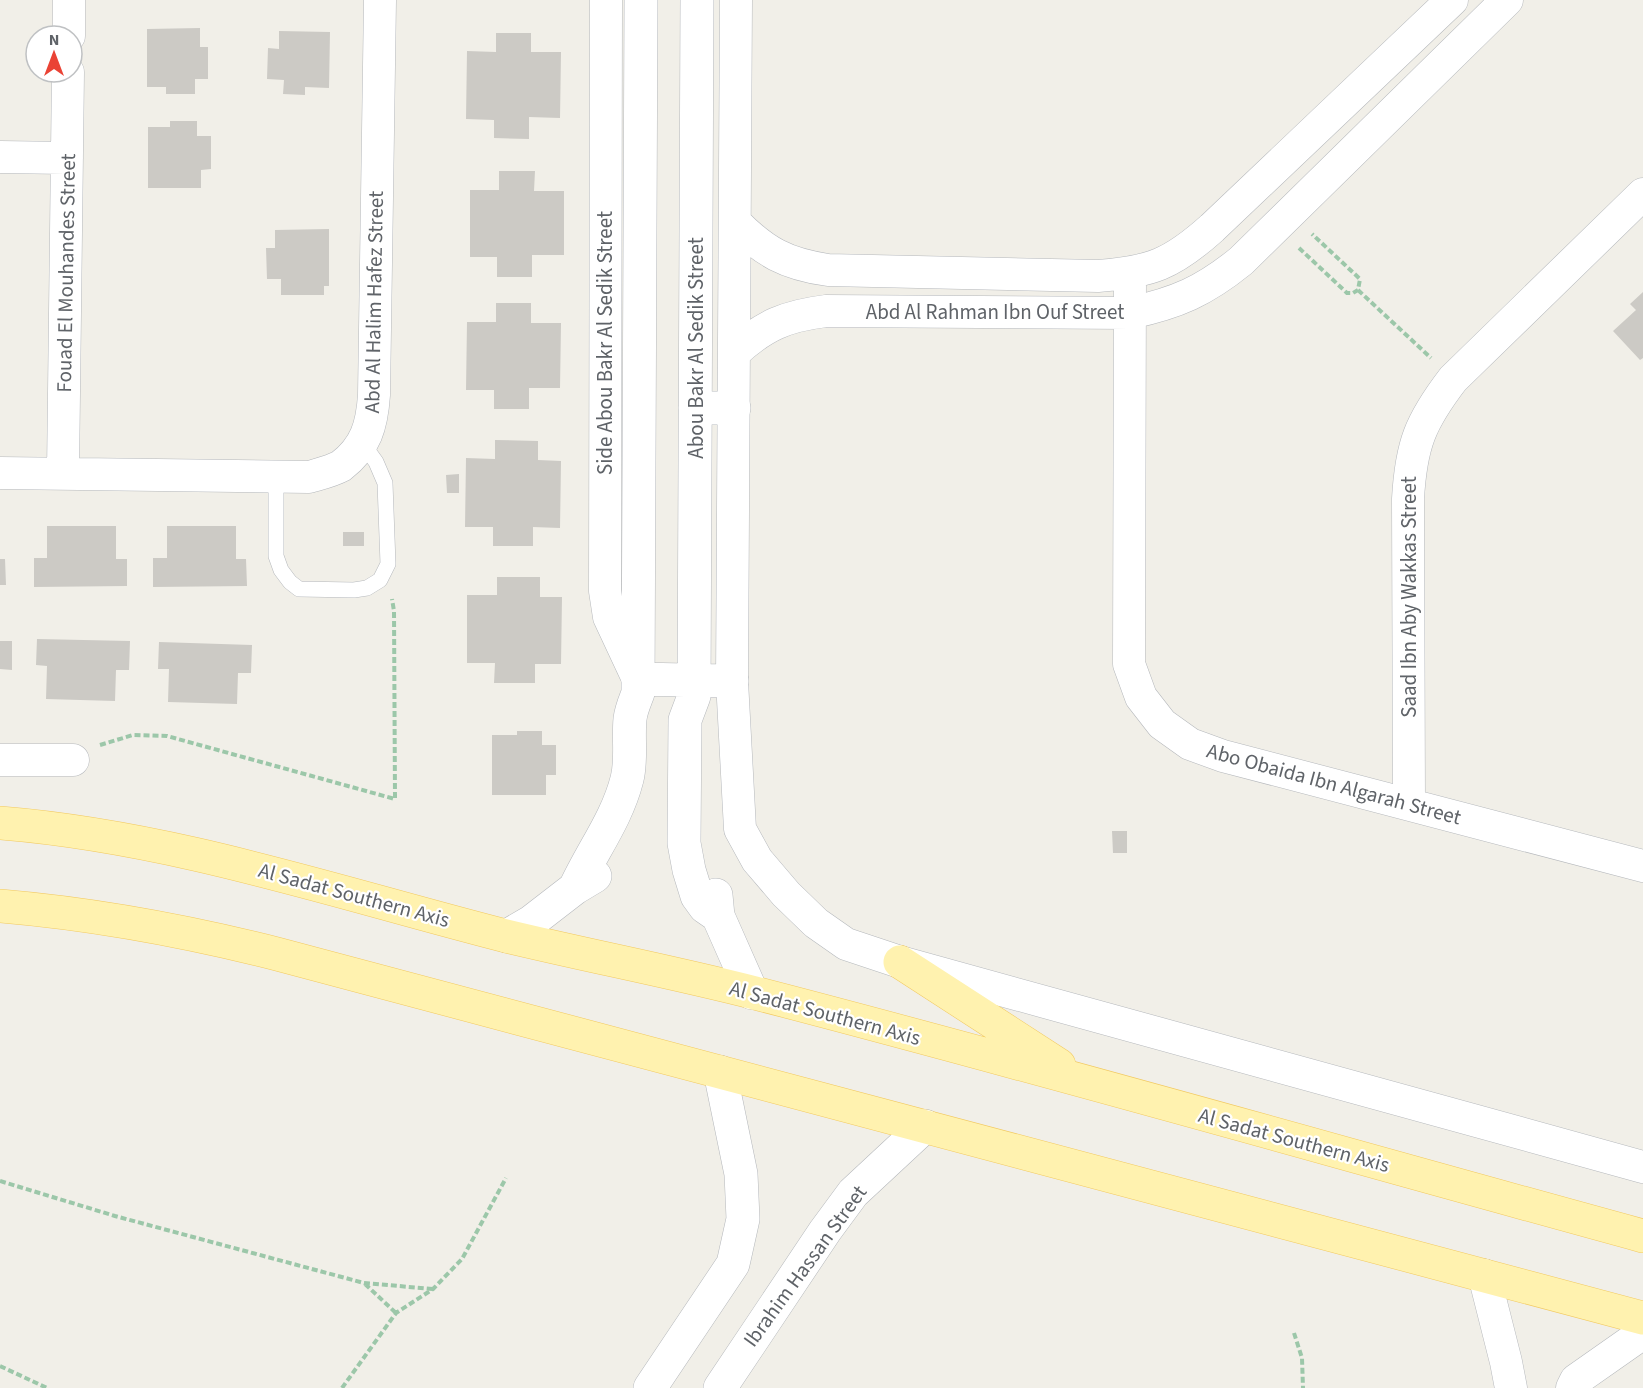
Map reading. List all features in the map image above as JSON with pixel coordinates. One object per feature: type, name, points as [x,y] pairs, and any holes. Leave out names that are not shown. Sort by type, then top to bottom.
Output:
[{"type":"main road","name":"Al Sadat Southern Axis","points":[[0,823],[145,842],[218,858],[507,936],[752,993],[1089,1083],[1643,1236]]},
{"type":"main road","points":[[0,906],[124,921],[201,935],[1643,1318]]},
{"type":"main road","points":[[900,962],[1089,1083]]},
{"type":"street","points":[[69,0],[69,24]]},
{"type":"street","name":"Abd Al Halim Hafez Street","points":[[0,473],[309,477],[339,467],[363,444],[372,420],[374,395],[380,0]]},
{"type":"street","name":"Side Abou Bakr Al Sedik Street","points":[[606,0],[605,591],[609,617],[638,686]]},
{"type":"street","points":[[507,936],[531,922],[575,888],[589,858],[613,819],[628,777],[630,718],[638,686],[641,0]]},
{"type":"street","name":"Abou Bakr Al Sedik Street","points":[[697,0],[694,688],[685,720],[684,843],[697,896],[705,907],[718,916],[752,993]]},
{"type":"street","points":[[736,0],[732,681],[740,829],[757,860],[816,923],[846,944],[900,962],[1643,1167]]},
{"type":"street","name":"Abd Al Rahman Ibn Ouf Street","points":[[735,222],[754,242],[776,256],[801,266],[828,270],[1098,276],[1130,274],[1161,265],[1188,250],[1452,0]]},
{"type":"street","name":"Abd Al Rahman Ibn Ouf Street","points":[[734,353],[753,335],[776,322],[800,314],[826,311],[1130,313],[1161,307],[1180,300],[1217,280],[1241,261],[1507,0]]},
{"type":"street","name":"Fouad El Mouhandes Street","points":[[63,473],[68,84]]},
{"type":"street","points":[[0,157],[67,158]]},
{"type":"street","name":"Saad Ibn Aby Wakkas Street","points":[[1409,804],[1408,499],[1410,465],[1419,432],[1436,402],[1453,380],[1643,194]]},
{"type":"street","name":"Abo Obaida Ibn Algarah Street","points":[[1130,274],[1127,630],[1129,664],[1141,697],[1162,724],[1190,744],[1223,756],[1643,866]]},
{"type":"street","points":[[695,408],[734,408]]},
{"type":"street","points":[[638,686],[694,688],[732,681]]},
{"type":"street","points":[[0,760],[73,760]]},
{"type":"street","points":[[650,1388],[733,1264],[742,1219],[741,1174],[720,1072]]},
{"type":"street","name":"Ibrahim Hassan Street","points":[[720,1388],[853,1193],[925,1126]]},
{"type":"street","points":[[1484,1275],[1511,1388]]},
{"type":"street","points":[[1572,1388],[1576,1380],[1643,1333]]},
{"type":"lane","points":[[276,478],[276,556],[281,570],[290,582],[299,589],[354,590],[367,588],[380,580],[388,564],[385,483],[376,462],[363,444]]},
{"type":"path","points":[[1283,220],[1360,279],[1358,290],[1347,293],[1283,220]]},
{"type":"path","points":[[1358,290],[1453,380]]},
{"type":"path","points":[[73,760],[101,744],[134,735],[166,736],[395,799],[393,611],[388,589],[380,580]]},
{"type":"path","points":[[342,1388],[396,1313],[433,1289],[462,1259],[506,1178]]},
{"type":"path","points":[[0,1181],[115,1216],[364,1283],[433,1289]]},
{"type":"path","points":[[364,1283],[396,1313]]},
{"type":"path","points":[[1294,1333],[1302,1358],[1304,1388]]},
{"type":"path","points":[[0,1366],[47,1388]]},
{"type":"building","points":[[200,28],[200,47],[208,47],[208,79],[195,79],[195,94],[166,94],[166,87],[147,87],[147,29]]},
{"type":"building","points":[[279,31],[330,32],[329,88],[305,87],[305,95],[283,94],[284,80],[267,79],[268,48],[279,49]]},
{"type":"building","points":[[496,33],[531,33],[531,52],[561,52],[560,118],[529,117],[529,139],[494,138],[494,120],[466,119],[467,51],[496,52]]},
{"type":"building","points":[[170,121],[197,121],[197,136],[211,136],[211,169],[201,170],[201,188],[148,188],[148,127],[170,127]]},
{"type":"building","points":[[499,171],[535,171],[534,191],[564,191],[564,255],[532,255],[532,277],[497,277],[497,257],[470,257],[470,190],[499,190]]},
{"type":"building","points":[[329,229],[329,286],[324,286],[324,295],[281,295],[281,279],[267,279],[266,248],[275,248],[275,230]]},
{"type":"building","points":[[1643,292],[1643,358],[1640,360],[1613,331],[1636,310],[1630,304]]},
{"type":"building","points":[[496,303],[531,303],[531,323],[561,323],[560,388],[529,388],[529,409],[494,409],[494,390],[466,390],[467,322],[496,322]]},
{"type":"building","points":[[495,440],[538,441],[538,460],[561,461],[560,528],[533,527],[533,546],[493,546],[493,527],[465,527],[466,458],[495,459]]},
{"type":"building","points":[[459,474],[459,493],[447,493],[446,475]]},
{"type":"building","points":[[47,526],[116,526],[116,559],[127,559],[127,586],[34,587],[34,558],[47,558]]},
{"type":"building","points":[[167,526],[236,526],[236,559],[246,559],[247,586],[153,587],[153,558],[167,558]]},
{"type":"building","points":[[343,532],[364,532],[364,546],[343,546]]},
{"type":"building","points":[[0,559],[5,559],[6,585],[0,585]]},
{"type":"building","points":[[497,577],[540,577],[540,597],[562,597],[561,664],[535,664],[535,683],[494,683],[495,663],[467,663],[467,595],[497,595]]},
{"type":"building","points":[[37,639],[130,641],[129,670],[116,670],[115,701],[46,699],[47,666],[36,665]]},
{"type":"building","points":[[0,641],[12,641],[12,670],[0,669]]},
{"type":"building","points":[[159,642],[252,645],[251,673],[238,673],[237,704],[168,702],[169,669],[158,669]]},
{"type":"building","points":[[517,731],[542,731],[542,745],[556,745],[556,775],[546,775],[546,795],[492,795],[492,735],[517,735]]},
{"type":"building","points":[[1112,831],[1127,831],[1127,853],[1113,853]]}]
